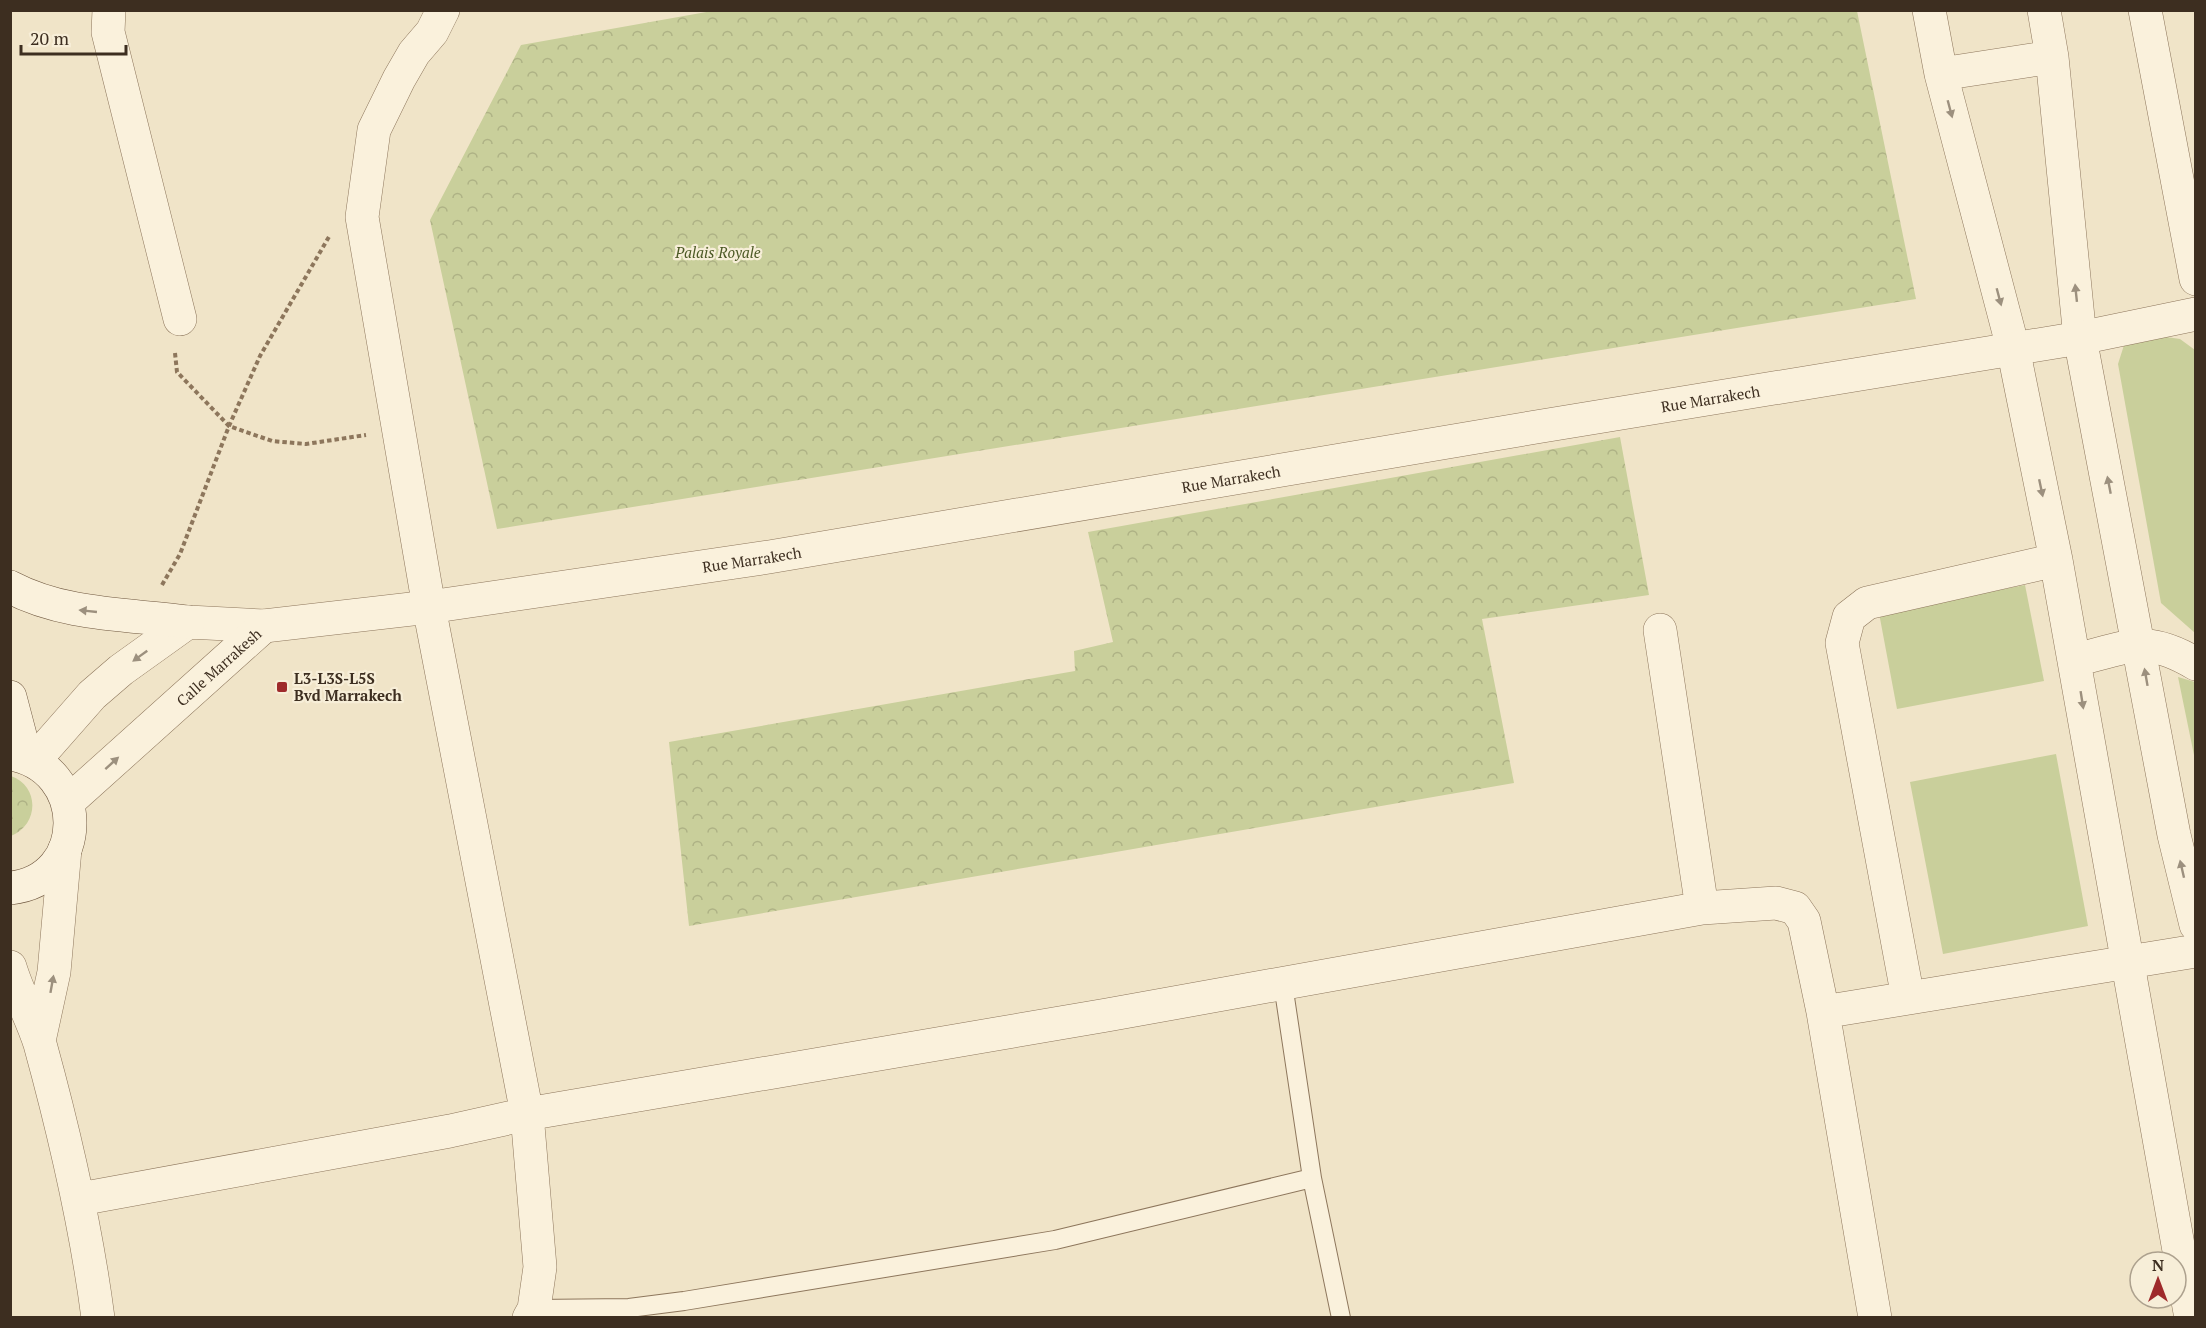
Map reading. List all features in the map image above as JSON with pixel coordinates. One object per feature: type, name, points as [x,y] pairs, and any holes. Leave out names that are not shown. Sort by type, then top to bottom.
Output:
[{"type":"street","points":[[109,10],[108,32],[180,320]]},
{"type":"street","points":[[443,10],[384,105],[374,130],[366,173],[362,218],[429,607],[527,1114],[540,1267],[531,1313]]},
{"type":"street","points":[[1929,10],[1941,74],[2013,348],[2056,560],[2076,660],[2126,960],[2191,1317]]},
{"type":"street","points":[[2044,10],[2052,57],[2080,338],[2140,644],[2185,829],[2196,926]]},
{"type":"street","points":[[2145,10],[2196,279]]},
{"type":"street","points":[[1941,74],[2052,57]]},
{"type":"street","name":"Rue Marrakech","points":[[264,626],[429,607],[769,557],[2080,338],[2196,314]]},
{"type":"street","points":[[1908,998],[1842,644],[1849,617],[1868,603],[2056,560]]},
{"type":"street","name":"Calle Marrakesh","points":[[10,586],[33,599],[80,611],[138,615],[188,622],[264,626]]},
{"type":"street","points":[[24,758],[121,670],[188,622]]},
{"type":"street","name":"Calle Marrakesh","points":[[69,801],[264,626]]},
{"type":"street","points":[[1660,630],[1702,908]]},
{"type":"street","points":[[2076,660],[2140,644],[2173,650],[2196,664]]},
{"type":"street","points":[[10,698],[24,758],[49,771],[61,785],[69,801],[71,825],[65,849],[54,972],[39,1041]]},
{"type":"street","points":[[10,888],[30,883],[45,875],[65,849]]},
{"type":"street","points":[[80,1199],[450,1131],[527,1114],[1283,984],[1702,908],[1776,903],[1795,908],[1804,921],[1823,1012],[1875,1317]]},
{"type":"street","points":[[1823,1012],[2126,960],[2196,951]]},
{"type":"street","points":[[10,967],[24,1009],[39,1041],[80,1199],[98,1317]]},
{"type":"lane","points":[[1283,984],[1312,1178],[1341,1317]]},
{"type":"lane","points":[[531,1313],[629,1308],[673,1302],[1055,1240],[1312,1178]]},
{"type":"path","points":[[138,615],[159,590],[180,554],[229,426],[260,356],[334,227]]},
{"type":"path","points":[[180,320],[175,345],[177,372],[229,426],[272,441],[306,444],[352,438],[399,427]]},
{"type":"green space","name":"Palais Royale","points":[[712,11],[1857,11],[1916,299],[497,529],[430,220],[521,45]]},
{"type":"green space","points":[[2145,334],[2180,339],[2195,350],[2195,633],[2161,603],[2118,364],[2125,342]]},
{"type":"green space","points":[[1620,437],[1649,595],[1482,619],[1514,783],[689,926],[669,742],[1075,671],[1074,651],[1113,642],[1088,532]]},
{"type":"green space","points":[[2025,585],[2044,681],[1897,709],[1879,613]]},
{"type":"green space","points":[[2178,677],[2195,682],[2195,760]]},
{"type":"green space","points":[[2056,754],[2088,926],[1943,954],[1910,782]]},
{"type":"green space","points":[[11,776],[27,788],[32,806],[27,823],[11,836]]},
{"type":"place","name":"L3-L3S-L5S Bvd Marrakech","points":[[282,687]]}]
